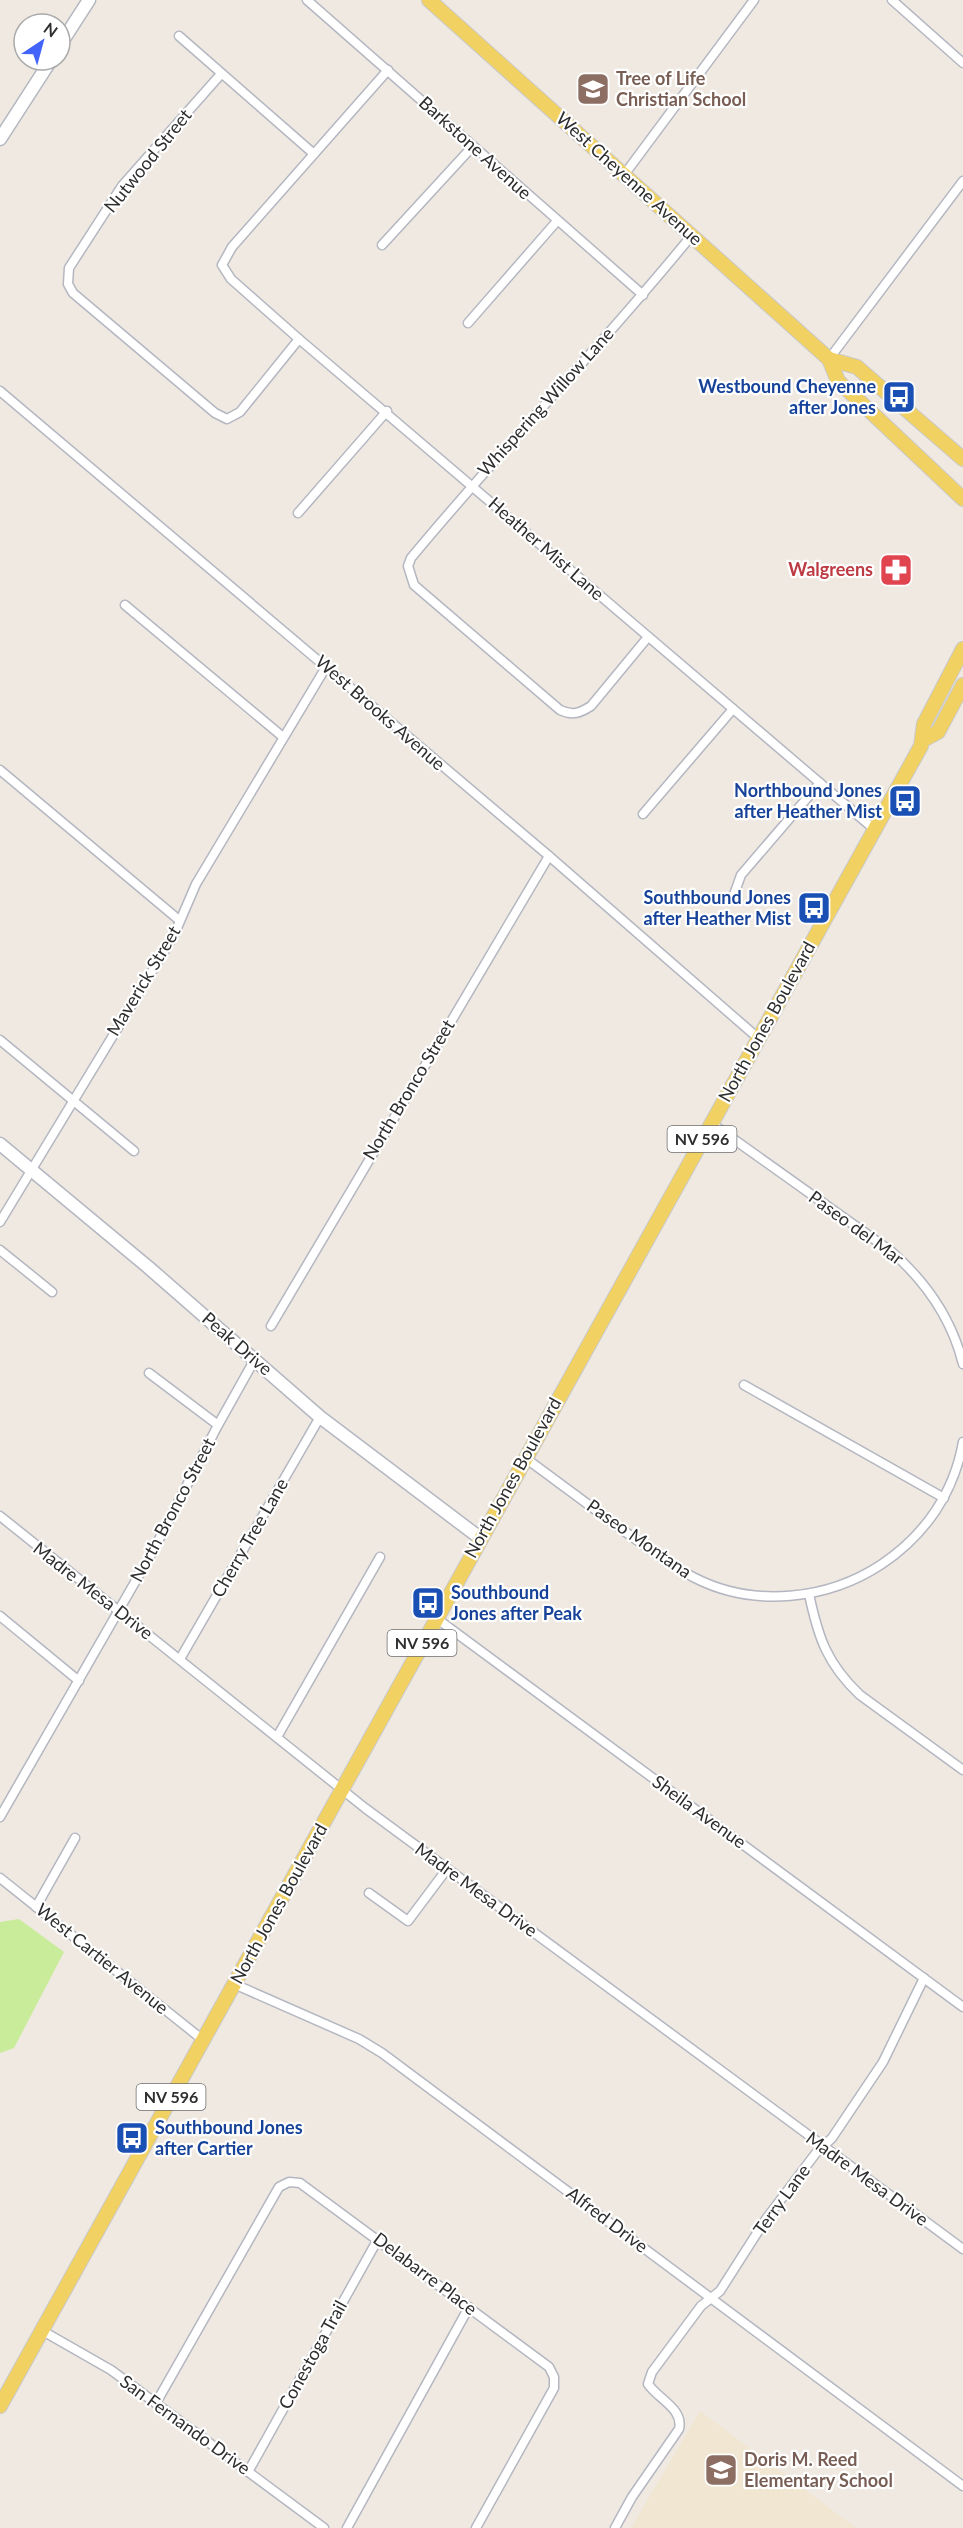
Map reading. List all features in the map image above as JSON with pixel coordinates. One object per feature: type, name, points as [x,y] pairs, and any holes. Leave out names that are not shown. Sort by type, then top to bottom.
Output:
[{"type":"main road","name":"West Cheyenne Avenue","points":[[429,0],[829,359],[838,381],[963,499]]},
{"type":"main road","name":"West Cheyenne Avenue","points":[[829,359],[857,367],[963,459]]},
{"type":"main road","name":"North Jones Boulevard","points":[[0,2406],[343,1789],[524,1457],[874,830],[923,740],[924,724],[963,650]]},
{"type":"main road","name":"North Jones Boulevard","points":[[923,740],[938,732],[963,685]]},
{"type":"street","points":[[72,26],[89,0]]},
{"type":"street","name":"Barkstone Avenue","points":[[307,0],[643,295]]},
{"type":"street","points":[[624,175],[754,0]]},
{"type":"street","points":[[892,0],[963,63]]},
{"type":"street","points":[[179,36],[314,154],[388,70]]},
{"type":"street","points":[[0,139],[43,72]]},
{"type":"street","name":"Nutwood Street","points":[[221,74],[122,186],[69,268],[68,284],[73,293],[215,413],[227,419],[240,412],[299,339]]},
{"type":"street","points":[[382,245],[473,146]]},
{"type":"street","name":"Heather Mist Lane","points":[[314,154],[232,247],[222,265],[231,279],[874,830]]},
{"type":"street","points":[[829,359],[963,182]]},
{"type":"street","points":[[468,323],[557,220]]},
{"type":"street","name":"Whispering Willow Lane","points":[[648,637],[591,706],[579,714],[567,713],[560,710],[414,585],[408,566],[411,558],[472,485],[643,295],[692,235]]},
{"type":"street","name":"West Brooks Avenue","points":[[0,391],[549,856],[758,1038]]},
{"type":"street","points":[[298,513],[387,411]]},
{"type":"street","points":[[125,605],[283,737]]},
{"type":"street","name":"Maverick Street","points":[[0,1222],[174,935],[201,875],[326,667]]},
{"type":"street","points":[[643,814],[733,709]]},
{"type":"street","points":[[0,771],[179,920]]},
{"type":"street","points":[[732,900],[741,875],[819,783]]},
{"type":"street","name":"North Bronco Street","points":[[271,1326],[549,856]]},
{"type":"street","points":[[0,1040],[134,1151]]},
{"type":"street","name":"Paseo del Mar","points":[[711,1123],[892,1252],[911,1269],[937,1302],[959,1347],[963,1364]]},
{"type":"street","name":"Peak Drive","points":[[0,1144],[255,1359],[320,1417],[480,1538]]},
{"type":"street","points":[[0,1250],[52,1292]]},
{"type":"street","name":"North Bronco Street","points":[[0,1817],[154,1550],[218,1425],[255,1359]]},
{"type":"street","points":[[149,1372],[218,1425]]},
{"type":"street","points":[[744,1385],[944,1498],[958,1467],[963,1442]]},
{"type":"street","name":"Cherry Tree Lane","points":[[180,1659],[320,1417]]},
{"type":"street","name":"Paseo Montana","points":[[524,1457],[648,1548],[695,1578],[726,1590],[749,1595],[779,1596],[825,1591],[870,1572],[901,1551],[930,1519],[944,1498]]},
{"type":"street","name":"Madre Mesa Drive","points":[[0,1516],[447,1869],[963,2249]]},
{"type":"street","points":[[277,1737],[380,1557]]},
{"type":"street","points":[[809,1594],[816,1631],[845,1681],[860,1695],[963,1770]]},
{"type":"street","points":[[0,1616],[79,1681]]},
{"type":"street","name":"Sheila Avenue","points":[[436,1618],[963,2007]]},
{"type":"street","points":[[36,1907],[75,1838]]},
{"type":"street","points":[[369,1893],[408,1922],[447,1869]]},
{"type":"street","name":"West Cartier Avenue","points":[[0,1878],[203,2040]]},
{"type":"street","name":"Terry Lane","points":[[615,2528],[632,2497],[681,2422],[678,2415],[653,2392],[648,2384],[652,2372],[701,2306],[720,2290],[766,2219],[823,2146],[832,2138],[883,2062],[924,1978]]},
{"type":"street","name":"Alfred Drive","points":[[234,1984],[359,2039],[382,2053],[963,2486]]},
{"type":"street","name":"Delabarre Place","points":[[156,2403],[279,2187],[289,2182],[300,2183],[549,2367],[554,2377],[554,2388],[476,2528]]},
{"type":"street","name":"Conestoga Trail","points":[[248,2472],[378,2239]]},
{"type":"street","points":[[346,2528],[469,2307]]},
{"type":"street","name":"San Fernando Drive","points":[[41,2330],[111,2370],[324,2528]]},
{"type":"shaded area","name":"Doris M. Reed Elementary School","points":[[700,2411],[856,2528],[631,2528]]},
{"type":"green space","points":[[19,1919],[64,1952],[14,2048],[0,2053],[0,1922]]},
{"type":"place","name":"Tree of Life Christian School","points":[[593,89]]},
{"type":"place","name":"Westbound Cheyenne after Jones","points":[[899,397]]},
{"type":"place","name":"Walgreens","points":[[896,570]]},
{"type":"place","name":"Northbound Jones after Heather Mist","points":[[905,801]]},
{"type":"place","name":"Southbound Jones after Heather Mist","points":[[814,908]]},
{"type":"place","name":"Southbound Jones after Peak","points":[[428,1603]]},
{"type":"place","name":"Southbound Jones after Cartier","points":[[132,2138]]},
{"type":"place","name":"Doris M. Reed Elementary School","points":[[721,2470]]}]
